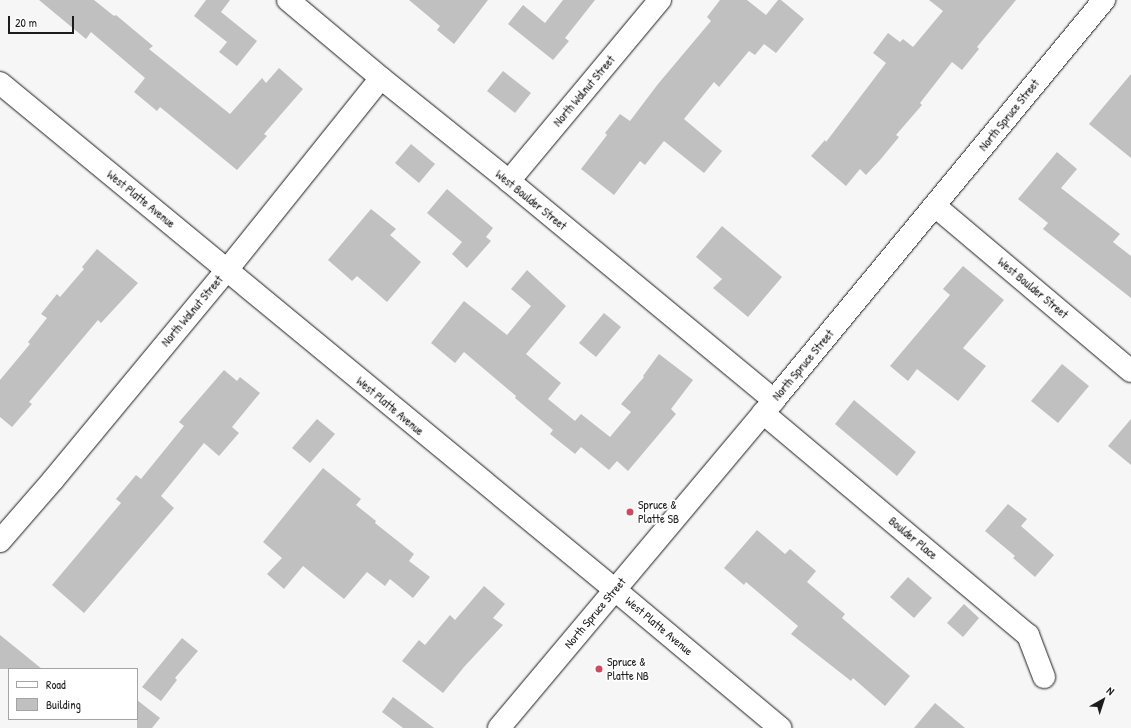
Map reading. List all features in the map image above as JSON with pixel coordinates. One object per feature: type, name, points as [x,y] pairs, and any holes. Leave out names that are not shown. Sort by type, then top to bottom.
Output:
[{"type":"street","name":"West Boulder Street","points":[[288,0],[509,181],[769,406]]},
{"type":"street","name":"North Walnut Street","points":[[509,181],[660,0]]},
{"type":"street","name":"North Spruce Street","points":[[499,728],[769,406],[1104,0]]},
{"type":"street","name":"North Walnut Street","points":[[0,541],[53,480],[227,270],[382,78]]},
{"type":"street","name":"West Platte Avenue","points":[[0,83],[614,589],[780,728]]},
{"type":"street","name":"West Boulder Street","points":[[935,206],[1131,371]]},
{"type":"street","name":"Boulder Place","points":[[769,406],[1028,635],[1044,677]]},
{"type":"building","points":[[39,0],[94,0],[114,16],[116,15],[153,46],[149,49],[230,114],[262,78],[266,83],[279,68],[303,89],[264,134],[267,136],[237,170],[160,107],[157,111],[134,92],[145,78],[91,32],[86,39]]},
{"type":"building","points":[[206,0],[230,0],[221,12],[257,41],[237,66],[219,52],[227,42],[194,16]]},
{"type":"building","points":[[409,0],[488,0],[454,44],[437,30],[440,26]]},
{"type":"building","points":[[563,0],[595,0],[565,38],[569,41],[553,60],[508,24],[523,5],[545,23]]},
{"type":"building","points":[[720,0],[747,0],[766,15],[778,0],[781,0],[804,19],[776,53],[764,44],[755,55],[749,51],[719,87],[714,82],[684,119],[722,151],[704,173],[664,141],[645,165],[640,161],[614,195],[581,169],[607,135],[605,133],[620,114],[630,121],[658,84],[711,21],[707,17]]},
{"type":"building","points":[[929,0],[1016,0],[977,47],[979,49],[962,70],[952,62],[920,103],[922,105],[896,135],[899,137],[880,160],[866,175],[860,169],[846,186],[811,156],[825,140],[826,142],[886,63],[873,53],[888,33],[900,42],[903,39],[913,47],[943,11]]},
{"type":"building","points":[[503,71],[531,93],[515,113],[487,91]]},
{"type":"building","points":[[1131,74],[1131,158],[1089,124]]},
{"type":"building","points":[[411,144],[435,164],[419,183],[395,163]]},
{"type":"building","points":[[1057,152],[1077,169],[1061,188],[1120,234],[1113,242],[1131,256],[1131,298],[1043,229],[1048,223],[1018,199]]},
{"type":"building","points":[[447,189],[493,228],[486,237],[491,241],[467,268],[452,254],[462,242],[427,213]]},
{"type":"building","points":[[371,209],[396,229],[390,235],[421,262],[387,302],[357,276],[352,281],[328,260]]},
{"type":"building","points":[[722,226],[782,277],[748,317],[713,288],[722,279],[696,257]]},
{"type":"building","points":[[97,249],[138,283],[101,323],[98,320],[29,402],[32,404],[12,427],[0,417],[0,380],[30,344],[28,342],[47,318],[41,314],[57,294],[60,297],[84,269],[82,267]]},
{"type":"building","points":[[963,266],[1004,300],[963,348],[986,366],[958,401],[917,369],[908,381],[890,366],[950,295],[943,289]]},
{"type":"building","points":[[527,270],[566,306],[526,354],[561,383],[548,399],[575,421],[581,414],[610,437],[631,412],[621,404],[644,377],[643,376],[659,354],[693,380],[671,409],[676,414],[628,471],[617,461],[609,470],[581,447],[575,454],[550,434],[553,430],[515,398],[516,396],[464,352],[455,363],[431,343],[464,301],[507,335],[531,306],[511,289]]},
{"type":"building","points":[[604,313],[621,327],[596,357],[579,343]]},
{"type":"building","points":[[1062,364],[1089,386],[1058,423],[1031,401]]},
{"type":"building","points":[[224,370],[237,381],[240,377],[260,393],[232,427],[239,433],[219,456],[204,443],[161,496],[174,508],[84,613],[52,585],[121,503],[116,499],[136,475],[141,479],[184,426],[179,422]]},
{"type":"building","points":[[854,400],[916,452],[897,476],[835,424]]},
{"type":"building","points":[[317,419],[335,434],[310,463],[292,448]]},
{"type":"building","points":[[1131,419],[1131,465],[1108,446]]},
{"type":"building","points":[[323,468],[361,499],[356,505],[376,521],[375,523],[414,554],[409,561],[430,577],[413,598],[390,579],[385,586],[367,572],[344,599],[303,566],[284,589],[267,574],[282,558],[263,542]]},
{"type":"building","points":[[1008,504],[1027,519],[1021,526],[1054,555],[1035,577],[1013,558],[1015,556],[985,531]]},
{"type":"building","points":[[757,530],[785,554],[790,549],[816,571],[807,582],[845,614],[842,618],[910,676],[885,706],[853,678],[851,681],[791,634],[798,626],[746,582],[744,585],[724,568]]},
{"type":"building","points":[[908,577],[932,598],[914,618],[890,597]]},
{"type":"building","points":[[484,586],[505,604],[493,618],[503,625],[464,667],[443,693],[402,661],[419,640],[425,645],[450,615],[455,620]]},
{"type":"building","points":[[964,604],[979,618],[963,637],[947,623]]},
{"type":"building","points":[[0,635],[41,668],[8,668],[0,669]]},
{"type":"building","points":[[182,638],[198,651],[175,678],[177,680],[161,701],[142,687]]},
{"type":"building","points":[[393,697],[434,728],[403,728],[382,712]]},
{"type":"building","points":[[138,701],[160,718],[152,728],[137,728]]},
{"type":"building","points":[[935,703],[965,728],[914,728]]},
{"type":"place","name":"Spruce & Platte SB","points":[[630,512]]},
{"type":"place","name":"Spruce & Platte NB","points":[[599,669]]}]
